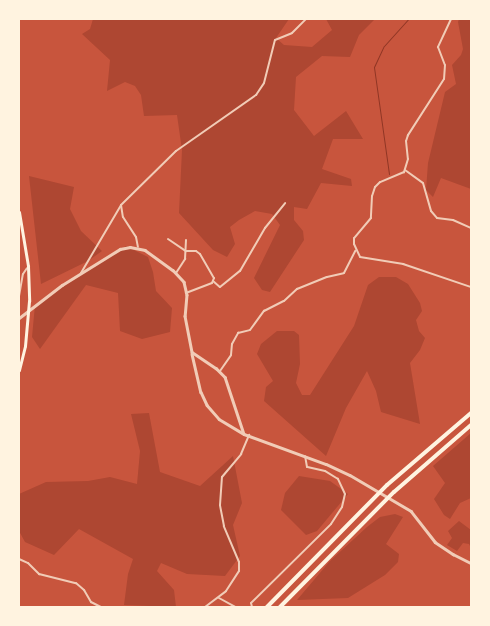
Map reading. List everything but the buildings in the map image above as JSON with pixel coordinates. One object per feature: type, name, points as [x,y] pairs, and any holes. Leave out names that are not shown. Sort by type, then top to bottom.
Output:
[{"type":"highway","points":[[19,212],[28,266],[28,324],[19,370]]},
{"type":"highway","points":[[267,607],[381,491],[471,413]]},
{"type":"highway","points":[[280,607],[394,492],[471,425]]},
{"type":"street","points":[[81,273],[121,205],[176,151],[256,95],[264,84],[276,40],[301,27],[306,19]]},
{"type":"street","points":[[450,19],[438,47],[446,73],[408,135],[406,141],[408,160],[405,170],[398,176],[380,182],[375,187],[372,196],[371,218],[354,238],[356,251],[360,257],[403,264],[471,287]]},
{"type":"street","points":[[405,170],[423,183],[431,211],[437,218],[453,220],[471,228]]},
{"type":"street","points":[[168,239],[186,251],[196,251],[200,254],[214,278],[213,281],[220,287],[240,271],[265,228],[285,202]]},
{"type":"street","points":[[121,205],[123,217],[136,237],[138,247]]},
{"type":"street","points":[[176,273],[185,259],[186,240]]},
{"type":"street","points":[[19,318],[81,273],[120,249],[138,247],[145,250],[176,273],[184,282],[186,316],[201,392],[207,405],[219,420],[244,434],[326,464],[404,506],[411,511],[435,542],[471,563]]},
{"type":"street","points":[[220,371],[229,360],[232,344],[238,333],[250,330],[264,311],[284,301],[297,289],[344,272],[356,251]]},
{"type":"street","points":[[19,296],[23,274],[28,266]]},
{"type":"street","points":[[186,293],[213,281]]},
{"type":"street","points":[[192,352],[220,371],[228,383],[244,434]]},
{"type":"street","points":[[204,607],[219,598],[232,584],[239,571],[239,562],[221,514],[222,477],[241,454],[249,436]]},
{"type":"street","points":[[252,607],[251,603],[331,524],[342,507],[345,494],[338,479],[325,471],[306,467],[305,456]]},
{"type":"street","points":[[19,559],[28,563],[39,574],[76,583],[84,590],[91,602],[101,607]]},
{"type":"street","points":[[219,598],[235,607]]},
{"type":"shaded area","points":[[93,19],[289,19],[276,38],[284,45],[312,47],[332,30],[326,19],[375,19],[359,35],[350,57],[322,56],[296,77],[294,110],[314,136],[346,111],[363,139],[333,139],[322,169],[351,179],[352,186],[321,183],[307,209],[294,207],[294,220],[303,231],[304,240],[270,292],[262,290],[254,278],[280,225],[272,214],[255,211],[239,220],[230,227],[235,244],[227,257],[213,250],[179,213],[182,150],[177,115],[144,116],[141,95],[135,86],[125,82],[107,91],[110,60],[82,34],[90,29]]},
{"type":"shaded area","points":[[459,19],[471,19],[471,189],[441,178],[433,197],[426,190],[428,163],[445,92],[456,84],[452,65],[461,55],[463,49]]},
{"type":"shaded area","points":[[29,176],[74,187],[70,209],[81,231],[102,251],[88,261],[41,284]]},
{"type":"shaded area","points":[[126,246],[148,257],[156,291],[172,308],[170,332],[142,339],[120,331],[118,293],[86,285],[40,349],[32,337],[35,305]]},
{"type":"shaded area","points":[[379,277],[396,277],[408,284],[420,303],[422,311],[416,320],[419,331],[425,338],[420,350],[410,363],[420,424],[381,412],[376,391],[367,371],[346,408],[326,456],[264,401],[266,387],[273,381],[257,354],[261,344],[277,331],[294,331],[299,335],[300,364],[296,383],[302,395],[310,395],[354,326],[368,285]]},
{"type":"shaded area","points":[[149,413],[160,472],[200,486],[233,456],[242,503],[233,525],[240,556],[225,576],[187,574],[161,563],[157,571],[174,590],[176,607],[124,605],[128,574],[133,559],[79,529],[54,555],[25,542],[19,531],[19,494],[46,482],[88,481],[110,477],[137,484],[140,451],[131,414]]},
{"type":"shaded area","points":[[471,433],[471,498],[460,503],[450,519],[444,515],[434,499],[445,483],[433,466]]},
{"type":"shaded area","points":[[299,476],[330,481],[348,494],[317,531],[306,535],[281,510],[285,493]]},
{"type":"shaded area","points":[[395,514],[403,517],[386,544],[399,554],[398,562],[385,575],[348,598],[297,600],[330,561],[367,527],[380,517]]},
{"type":"shaded area","points":[[459,521],[471,530],[471,548],[469,544],[463,543],[457,551],[447,545],[452,538],[448,531]]},
{"type":"waterway","points":[[389,174],[374,67],[384,46],[408,19]]}]
